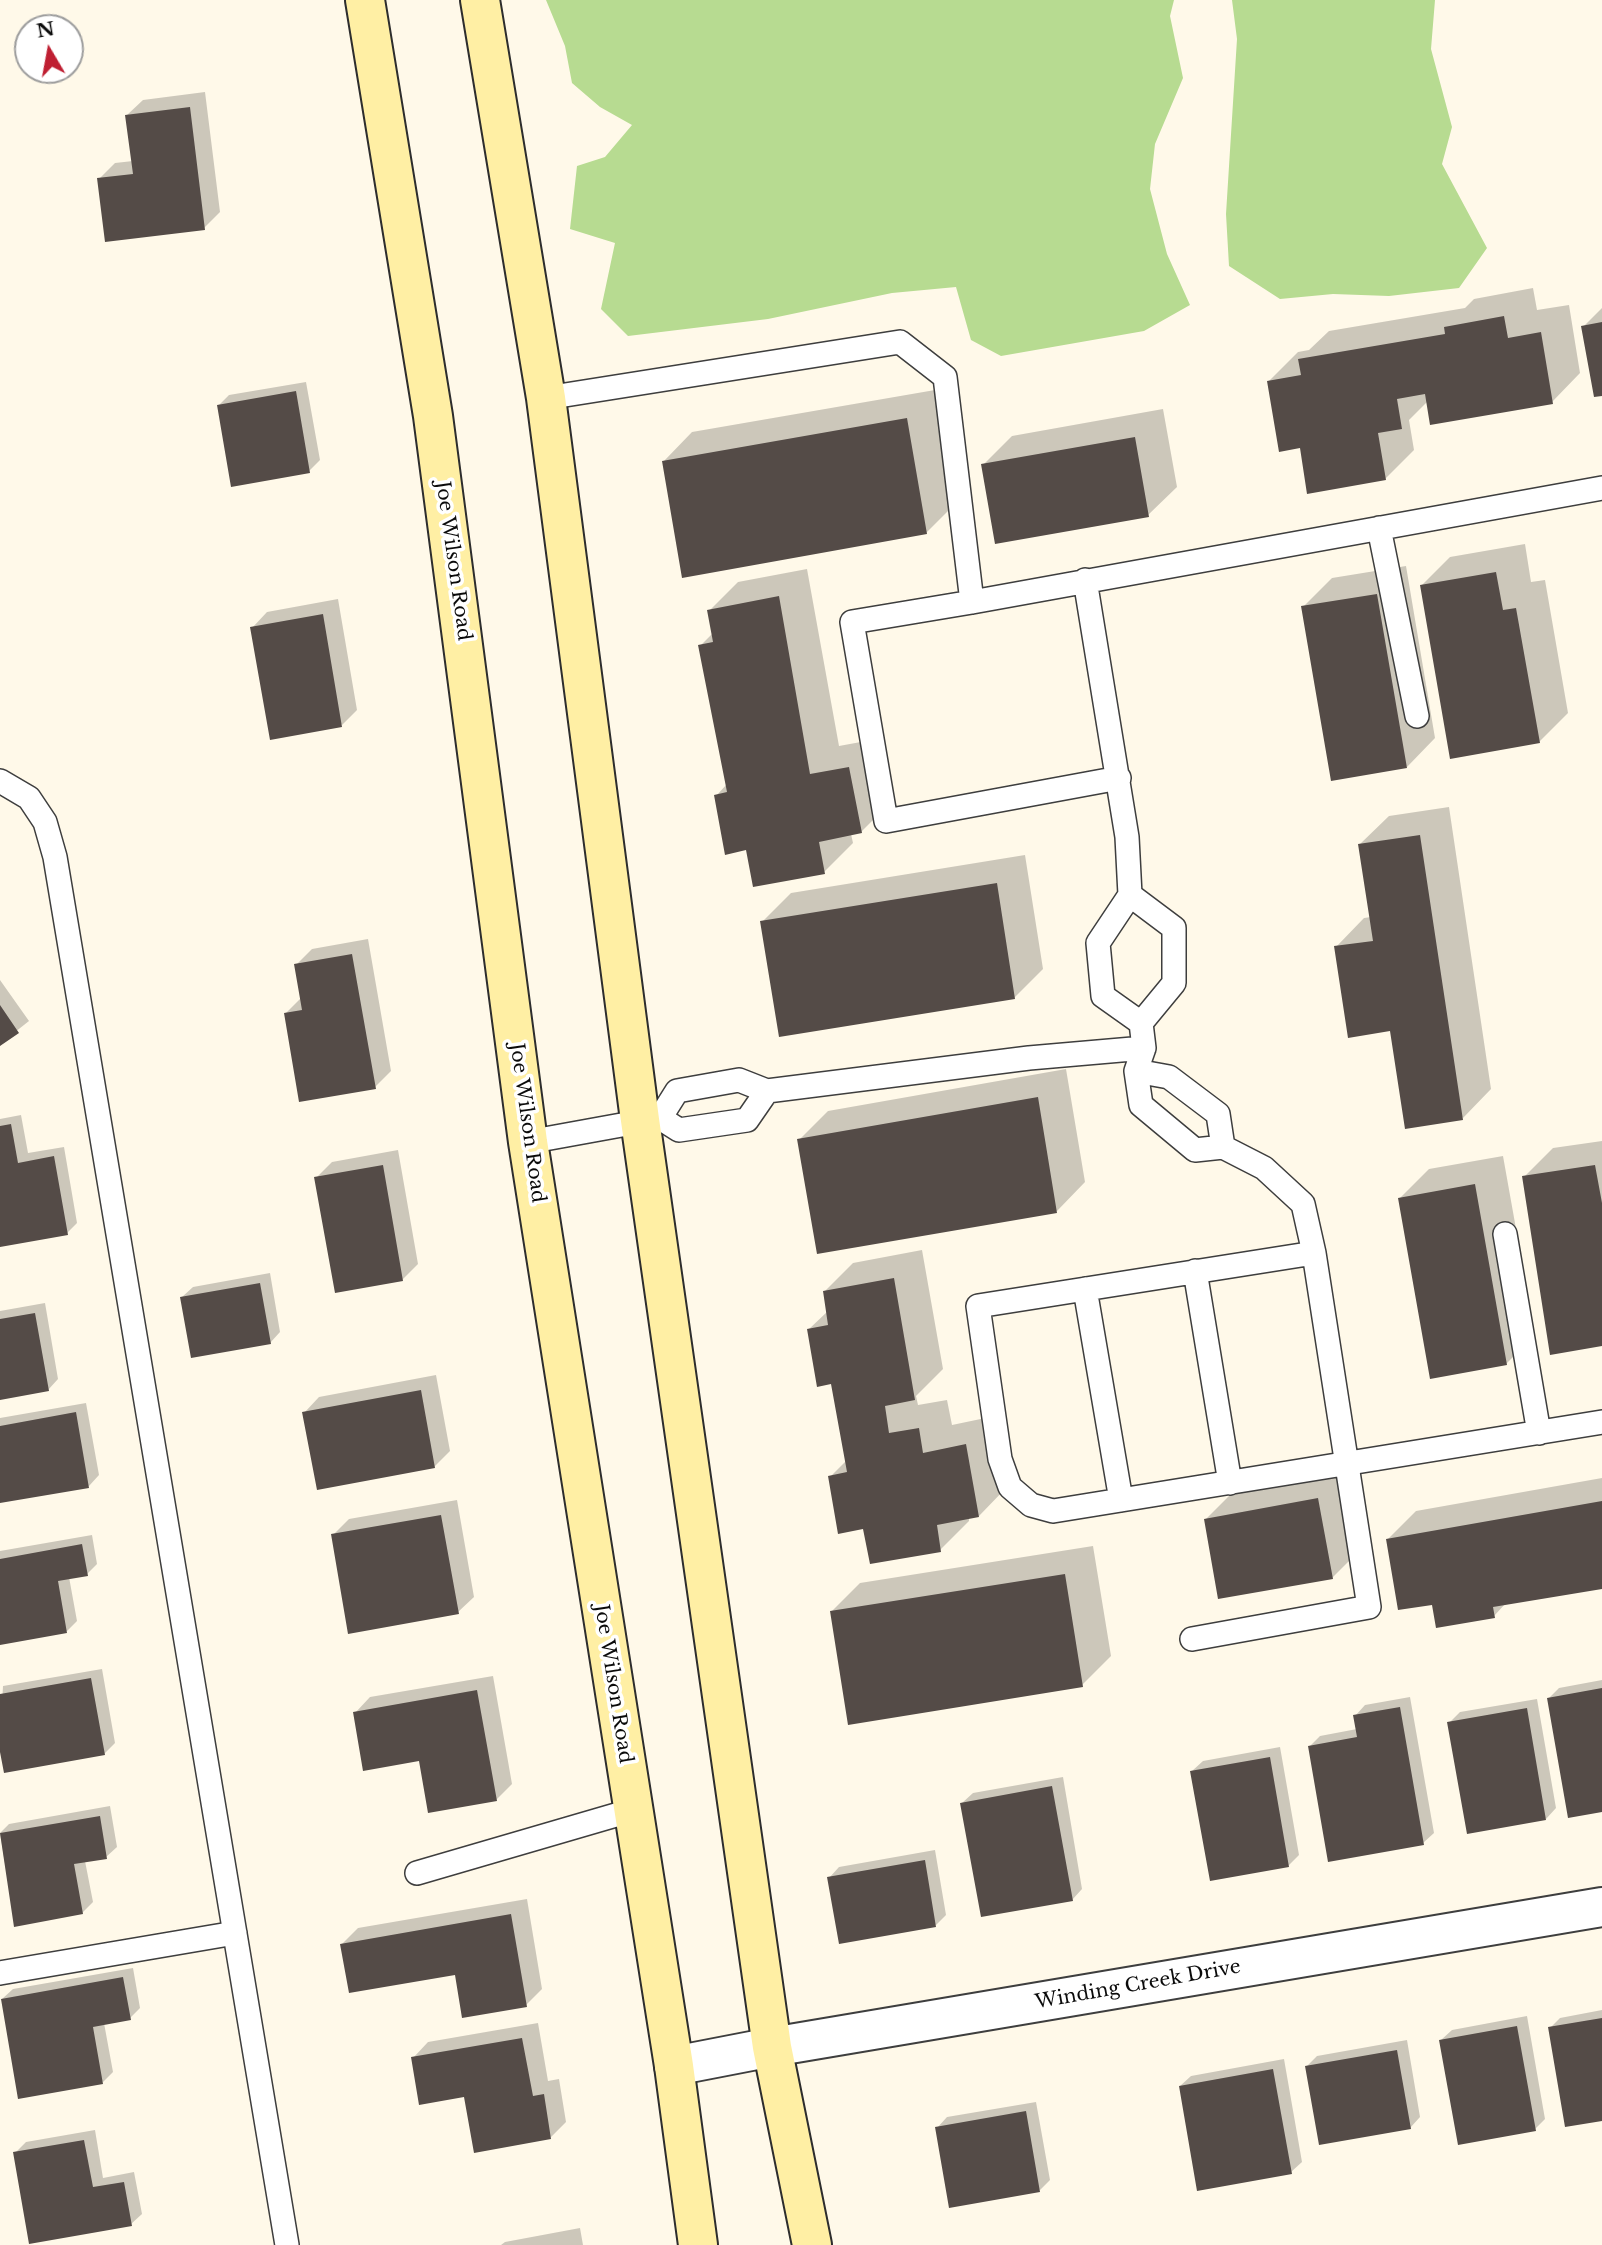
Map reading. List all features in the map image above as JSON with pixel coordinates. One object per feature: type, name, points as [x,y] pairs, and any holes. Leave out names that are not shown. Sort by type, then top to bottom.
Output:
[{"type":"main road","name":"Joe Wilson Road","points":[[365,0],[433,416],[507,961],[528,1142],[674,2066],[698,2245]]},
{"type":"main road","points":[[481,0],[546,398],[650,1119],[772,2047],[812,2245]]},
{"type":"street","name":"Winding Creek Drive","points":[[674,2066],[772,2047],[1602,1908]]},
{"type":"lane","points":[[546,398],[900,342],[945,377],[972,602]]},
{"type":"lane","points":[[1119,778],[886,821],[852,622],[1602,488]]},
{"type":"lane","points":[[1379,528],[1417,716]]},
{"type":"lane","points":[[1086,580],[1119,778],[1127,837],[1130,895],[1098,943],[1103,996],[1141,1023]]},
{"type":"lane","points":[[0,781],[29,798],[45,822],[55,856],[287,2245]]},
{"type":"lane","points":[[1130,895],[1174,928],[1174,983],[1141,1023],[1144,1048],[1136,1071],[1141,1105],[1195,1150],[1223,1147],[1264,1168],[1303,1204],[1314,1252],[1349,1465],[1369,1606],[1192,1639]]},
{"type":"lane","points":[[650,1119],[677,1091],[739,1080],[767,1091],[1029,1058],[1144,1048]]},
{"type":"lane","points":[[1136,1071],[1170,1077],[1218,1114],[1223,1147]]},
{"type":"lane","points":[[528,1142],[650,1119],[679,1130],[747,1120],[767,1091]]},
{"type":"lane","points":[[1505,1234],[1539,1433]]},
{"type":"lane","points":[[1314,1252],[978,1306],[1000,1459],[1010,1487],[1031,1505],[1053,1511],[1602,1422]]},
{"type":"lane","points":[[1195,1271],[1230,1483]]},
{"type":"lane","points":[[1085,1289],[1121,1500]]},
{"type":"lane","points":[[417,1873],[633,1810]]},
{"type":"lane","points":[[0,1973],[235,1933]]},
{"type":"green space","points":[[546,0],[1174,0],[1170,16],[1183,78],[1155,144],[1150,189],[1167,254],[1190,305],[1144,331],[1001,356],[971,340],[956,287],[892,293],[768,319],[628,336],[601,309],[615,243],[570,229],[577,166],[605,157],[632,125],[600,107],[572,83],[565,46]]},
{"type":"green space","points":[[1232,0],[1435,0],[1431,49],[1452,127],[1442,164],[1487,248],[1459,288],[1389,296],[1333,294],[1280,299],[1229,266],[1226,214],[1237,39]]},
{"type":"building","points":[[190,107],[205,230],[105,242],[97,178],[133,174],[125,115]]},
{"type":"building","points":[[1504,316],[1508,338],[1541,332],[1553,404],[1430,425],[1425,394],[1397,399],[1402,429],[1378,433],[1386,480],[1307,494],[1300,448],[1279,452],[1267,381],[1301,375],[1298,359],[1445,334],[1444,327]]},
{"type":"building","points":[[1602,322],[1602,396],[1594,397],[1581,326]]},
{"type":"building","points":[[296,391],[310,473],[231,487],[217,405]]},
{"type":"building","points":[[907,418],[927,534],[682,578],[662,461]]},
{"type":"building","points":[[1135,437],[1149,517],[995,544],[981,464]]},
{"type":"building","points":[[1496,572],[1503,610],[1516,608],[1540,743],[1450,759],[1420,585]]},
{"type":"building","points":[[1377,594],[1407,768],[1331,781],[1301,606]]},
{"type":"building","points":[[779,596],[810,774],[849,767],[862,833],[819,842],[825,874],[753,887],[746,850],[725,855],[714,795],[727,792],[698,645],[713,642],[707,610]]},
{"type":"building","points":[[323,614],[342,727],[270,740],[250,627]]},
{"type":"building","points":[[1420,835],[1463,1120],[1405,1129],[1390,1031],[1348,1038],[1334,946],[1373,941],[1358,844]]},
{"type":"building","points":[[997,883],[1015,999],[779,1037],[760,921]]},
{"type":"building","points":[[352,954],[376,1089],[299,1102],[284,1013],[302,1010],[294,964]]},
{"type":"building","points":[[0,1005],[19,1033],[0,1046]]},
{"type":"building","points":[[1038,1097],[1057,1213],[817,1254],[797,1139]]},
{"type":"building","points":[[11,1124],[18,1163],[54,1156],[68,1235],[0,1247],[0,1126]]},
{"type":"building","points":[[383,1165],[403,1281],[335,1293],[314,1177]]},
{"type":"building","points":[[1595,1165],[1602,1203],[1602,1346],[1550,1355],[1522,1176]]},
{"type":"building","points":[[1475,1184],[1507,1365],[1430,1379],[1398,1198]]},
{"type":"building","points":[[894,1278],[915,1400],[885,1406],[889,1433],[919,1428],[923,1453],[966,1444],[979,1517],[937,1525],[941,1552],[870,1564],[863,1529],[838,1534],[828,1476],[847,1472],[831,1384],[817,1387],[807,1329],[828,1325],[823,1291]]},
{"type":"building","points":[[260,1283],[271,1344],[191,1358],[180,1297]]},
{"type":"building","points":[[35,1313],[49,1391],[0,1400],[0,1319]]},
{"type":"building","points":[[421,1390],[435,1468],[317,1490],[302,1412]]},
{"type":"building","points":[[76,1412],[89,1488],[0,1503],[0,1426]]},
{"type":"building","points":[[1318,1498],[1333,1579],[1218,1599],[1204,1519]]},
{"type":"building","points":[[1602,1501],[1602,1589],[1493,1607],[1495,1618],[1436,1628],[1432,1605],[1398,1610],[1386,1539]]},
{"type":"building","points":[[441,1515],[459,1614],[348,1634],[331,1534]]},
{"type":"building","points":[[82,1544],[88,1576],[58,1581],[67,1633],[0,1645],[0,1559]]},
{"type":"building","points":[[1065,1574],[1083,1687],[848,1725],[830,1611]]},
{"type":"building","points":[[91,1678],[105,1755],[4,1773],[0,1752],[0,1694]]},
{"type":"building","points":[[1602,1688],[1602,1812],[1568,1818],[1547,1698]]},
{"type":"building","points":[[477,1690],[497,1801],[428,1813],[419,1761],[363,1771],[353,1712]]},
{"type":"building","points":[[1400,1707],[1424,1845],[1328,1862],[1308,1746],[1357,1737],[1353,1715]]},
{"type":"building","points":[[1527,1708],[1546,1820],[1467,1834],[1447,1722]]},
{"type":"building","points":[[1270,1757],[1289,1867],[1210,1881],[1190,1771]]},
{"type":"building","points":[[1052,1786],[1073,1901],[981,1917],[960,1803]]},
{"type":"building","points":[[100,1816],[107,1859],[74,1864],[83,1914],[14,1927],[0,1833]]},
{"type":"building","points":[[925,1860],[936,1927],[839,1944],[827,1877]]},
{"type":"building","points":[[511,1914],[527,2007],[462,2018],[455,1975],[349,1993],[340,1944]]},
{"type":"building","points":[[123,1977],[131,2020],[93,2027],[103,2084],[18,2099],[1,1999]]},
{"type":"building","points":[[1602,2018],[1602,2121],[1565,2127],[1548,2027]]},
{"type":"building","points":[[1517,2026],[1536,2131],[1458,2145],[1439,2040]]},
{"type":"building","points":[[522,2038],[533,2096],[544,2094],[551,2139],[474,2153],[464,2097],[419,2105],[411,2057]]},
{"type":"building","points":[[1397,2050],[1411,2129],[1319,2145],[1305,2066]]},
{"type":"building","points":[[1273,2069],[1292,2174],[1197,2191],[1179,2086]]},
{"type":"building","points":[[1026,2111],[1040,2192],[949,2208],[935,2127]]},
{"type":"building","points":[[84,2140],[93,2187],[124,2182],[132,2226],[29,2244],[13,2152]]}]
